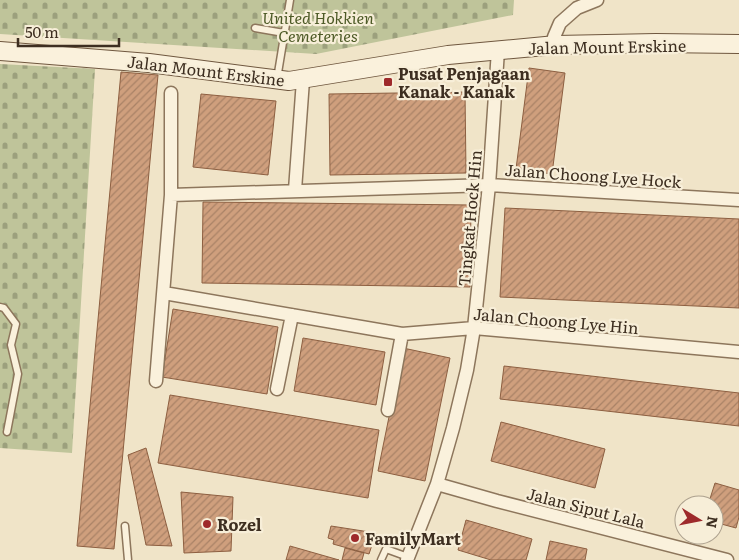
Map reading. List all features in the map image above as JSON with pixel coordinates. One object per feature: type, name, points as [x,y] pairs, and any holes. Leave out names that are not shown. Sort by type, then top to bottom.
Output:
[{"type":"main road","name":"Jalan Mount Erskine","points":[[0,51],[149,63],[277,80],[303,80],[448,55],[556,45],[739,44]]},
{"type":"street","points":[[556,45],[554,37],[560,23],[577,8],[597,0]]},
{"type":"street","name":"Tingkat Hock Hin","points":[[408,558],[437,484],[467,370],[474,328],[489,185],[498,50]]},
{"type":"street","points":[[296,190],[303,80]]},
{"type":"street","points":[[156,381],[170,195],[171,93]]},
{"type":"street","name":"Jalan Choong Lye Hock","points":[[170,195],[489,185],[739,200]]},
{"type":"street","name":"Jalan Choong Lye Hin","points":[[164,293],[402,334],[474,328],[739,352]]},
{"type":"street","points":[[277,390],[292,315]]},
{"type":"street","points":[[388,410],[402,334]]},
{"type":"street","name":"Jalan Siput Lala","points":[[437,484],[506,504],[727,560]]},
{"type":"lane","points":[[277,80],[290,0]]},
{"type":"lane","points":[[255,28],[284,33]]},
{"type":"lane","points":[[0,307],[4,308],[16,324],[11,345],[18,374],[7,432]]},
{"type":"lane","points":[[125,526],[128,560]]},
{"type":"lane","points":[[381,560],[386,549],[408,558]]},
{"type":"green space","name":"United Hokkien Cemeteries","points":[[0,0],[514,0],[513,15],[316,54],[0,34]]},
{"type":"green space","points":[[0,64],[95,69],[72,453],[0,448]]},
{"type":"building","points":[[529,68],[565,73],[552,174],[516,169]]},
{"type":"building","points":[[121,72],[158,75],[114,549],[77,546]]},
{"type":"building","points":[[465,92],[466,173],[330,175],[329,94]]},
{"type":"building","points":[[201,94],[276,101],[268,175],[193,167]]},
{"type":"building","points":[[203,202],[471,205],[470,287],[202,283]]},
{"type":"building","points":[[505,208],[739,219],[739,308],[500,297]]},
{"type":"building","points":[[173,309],[278,327],[267,394],[162,377]]},
{"type":"building","points":[[303,338],[385,352],[376,405],[294,391]]},
{"type":"building","points":[[403,348],[450,358],[425,481],[378,471]]},
{"type":"building","points":[[504,366],[739,393],[739,426],[500,399]]},
{"type":"building","points":[[170,395],[379,430],[368,498],[158,463]]},
{"type":"building","points":[[501,422],[605,449],[595,488],[491,461]]},
{"type":"building","points":[[146,448],[172,546],[146,545],[128,455]]},
{"type":"building","points":[[715,483],[739,490],[739,517],[736,528],[724,525],[724,495],[711,495]]},
{"type":"building","name":"Rozel","points":[[181,492],[233,497],[231,551],[184,553]]},
{"type":"building","points":[[466,520],[532,539],[526,560],[491,560],[458,550]]},
{"type":"building","points":[[331,526],[376,533],[369,554],[333,544],[334,540],[328,538]]},
{"type":"building","points":[[550,541],[587,549],[585,560],[546,560]]},
{"type":"building","points":[[290,546],[339,560],[286,560]]},
{"type":"building","points":[[345,548],[364,553],[362,560],[342,560]]},
{"type":"place","name":"Pusat Penjagaan Kanak - Kanak","points":[[388,82]]},
{"type":"place","name":"Rozel","points":[[207,524]]},
{"type":"place","name":"FamilyMart","points":[[355,538]]}]
